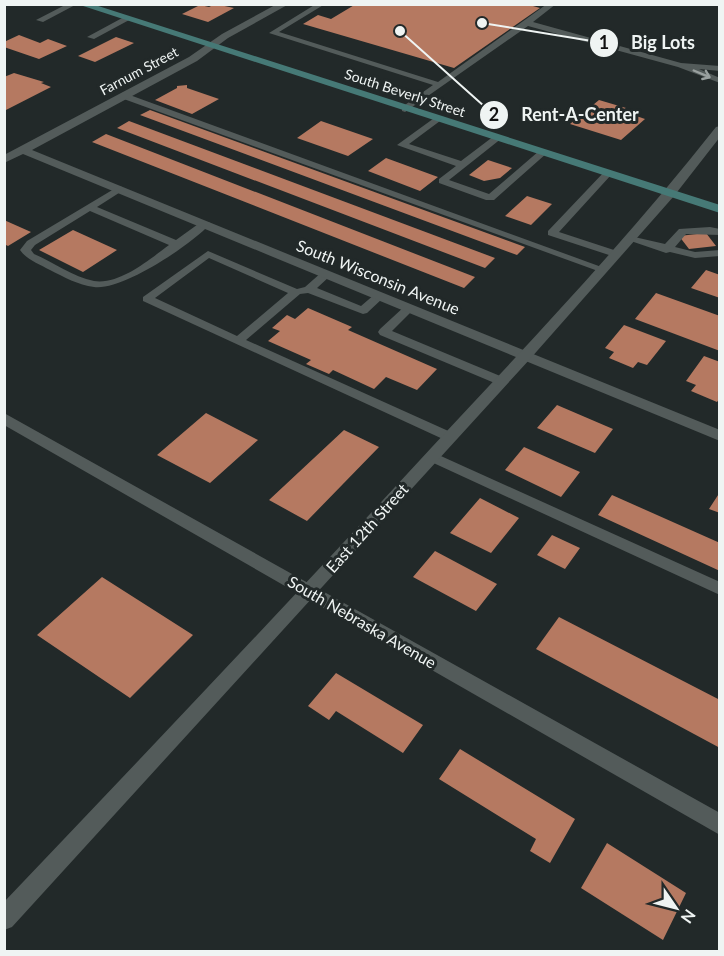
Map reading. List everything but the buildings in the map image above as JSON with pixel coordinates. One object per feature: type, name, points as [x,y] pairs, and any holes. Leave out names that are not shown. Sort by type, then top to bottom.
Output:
[{"type":"main road","name":"South Beverly Street","points":[[81,4],[720,209]]},
{"type":"street","name":"Farnum Street","points":[[4,160],[124,96],[281,5]]},
{"type":"street","name":"East 12th Street","points":[[4,919],[525,356],[670,193],[720,129]]},
{"type":"street","name":"South Wisconsin Avenue","points":[[23,150],[720,436]]},
{"type":"street","name":"South Nebraska Avenue","points":[[4,418],[720,825]]},
{"type":"lane","points":[[40,20],[74,4]]},
{"type":"lane","points":[[322,4],[273,33],[440,85]]},
{"type":"lane","points":[[405,109],[553,4]]},
{"type":"lane","points":[[91,37],[127,20]]},
{"type":"lane","points":[[527,23],[681,65],[720,81]]},
{"type":"lane","points":[[681,65],[720,69]]},
{"type":"lane","points":[[124,96],[602,269]]},
{"type":"lane","points":[[437,119],[402,145],[463,165]]},
{"type":"lane","points":[[496,138],[442,182],[490,198],[542,153]]},
{"type":"lane","points":[[608,173],[552,233],[616,254]]},
{"type":"lane","points":[[119,189],[31,243],[25,250],[30,256],[94,285],[108,285],[125,280],[205,224]]},
{"type":"lane","points":[[90,207],[176,244]]},
{"type":"lane","points":[[666,250],[683,231],[720,232]]},
{"type":"lane","points":[[630,239],[666,250],[695,255],[720,253]]},
{"type":"lane","points":[[379,296],[363,311],[208,254],[147,299],[450,436]]},
{"type":"lane","points":[[239,340],[326,274]]},
{"type":"lane","points":[[409,308],[384,332],[501,381]]},
{"type":"lane","points":[[432,457],[720,589]]},
{"type":"place","name":"Big Lots","points":[[482,23]]},
{"type":"place","name":"Rent-A-Center","points":[[400,31]]}]
